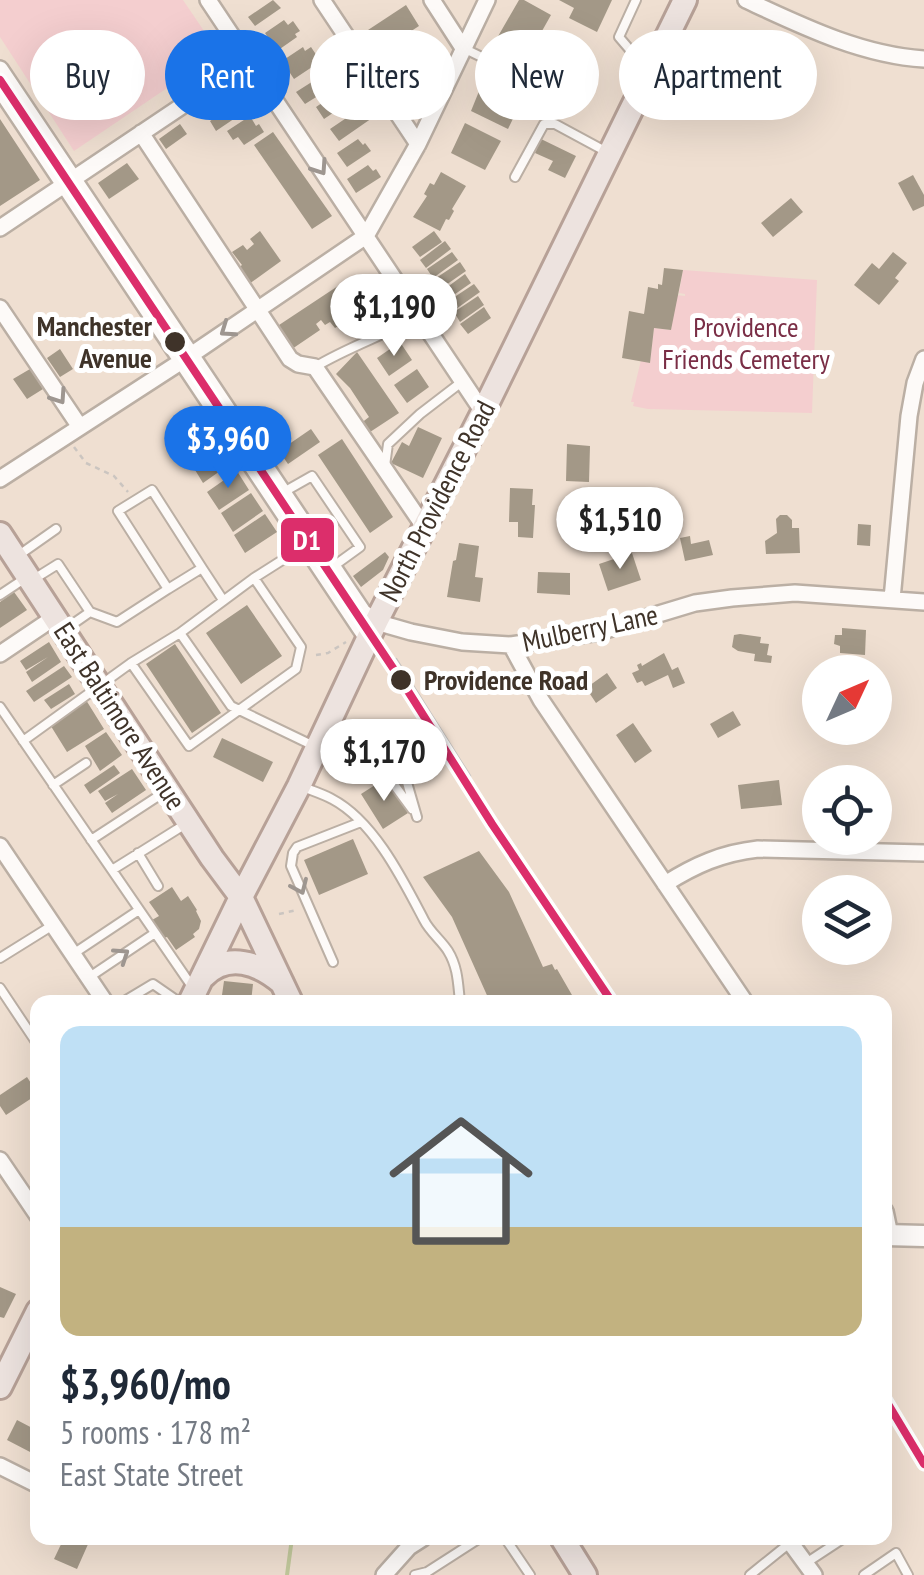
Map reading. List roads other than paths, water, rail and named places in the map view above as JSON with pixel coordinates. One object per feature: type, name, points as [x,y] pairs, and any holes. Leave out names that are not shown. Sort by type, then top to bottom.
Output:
[{"type":"main road","name":"North Providence Road","points":[[670,30],[685,0]]},
{"type":"main road","name":"North Providence Road","points":[[191,994],[299,786],[364,634],[425,528],[626,120]]},
{"type":"main road","name":"East Baltimore Avenue","points":[[14,560],[241,897],[287,994]]},
{"type":"main road","points":[[191,994],[212,969],[238,962],[268,971],[287,994]]},
{"type":"main road","points":[[0,1388],[7,1355],[30,1322]]},
{"type":"main road","points":[[567,1545],[586,1575]]},
{"type":"street","points":[[208,0],[228,30]]},
{"type":"street","points":[[322,0],[418,144]]},
{"type":"street","points":[[432,0],[463,48]]},
{"type":"street","points":[[0,479],[366,236],[418,144],[487,0]]},
{"type":"street","points":[[746,0],[816,32],[900,58],[924,59]]},
{"type":"street","points":[[0,69],[69,182],[186,358],[328,570],[362,612],[364,634]]},
{"type":"street","points":[[0,88],[69,182]]},
{"type":"street","points":[[0,228],[165,118]]},
{"type":"street","points":[[288,120],[483,412]]},
{"type":"street","points":[[142,133],[290,359],[315,367],[425,528]]},
{"type":"street","points":[[0,308],[80,428]]},
{"type":"street","points":[[892,599],[909,416],[924,359]]},
{"type":"street","name":"Mulberry Lane","points":[[364,634],[511,644],[599,632],[695,604],[732,598],[795,593],[924,602]]},
{"type":"street","points":[[0,654],[59,624]]},
{"type":"street","points":[[511,644],[542,700],[740,995]]},
{"type":"street","points":[[0,846],[100,995]]},
{"type":"street","points":[[665,884],[712,858],[758,848],[924,853]]},
{"type":"street","points":[[0,1160],[30,1204]]},
{"type":"street","points":[[892,1235],[924,1236]]},
{"type":"street","points":[[0,1466],[30,1481]]},
{"type":"street","points":[[384,1575],[412,1545]]},
{"type":"street","points":[[793,1545],[810,1569]]},
{"type":"lane","points":[[622,30],[636,0]]},
{"type":"lane","points":[[463,48],[475,54]]},
{"type":"lane","points":[[514,176],[542,126],[548,123],[609,153]]},
{"type":"lane","points":[[315,367],[419,316]]},
{"type":"lane","points":[[384,468],[388,444],[462,381]]},
{"type":"lane","points":[[278,495],[312,476],[360,547],[328,570]]},
{"type":"lane","points":[[168,590],[118,512],[152,490],[224,600]]},
{"type":"lane","points":[[0,596],[14,560],[56,529]]},
{"type":"lane","points":[[23,740],[310,542]]},
{"type":"lane","points":[[14,560],[58,564],[90,612],[117,622],[202,568]]},
{"type":"lane","points":[[132,663],[188,746],[296,670],[301,647],[254,578]]},
{"type":"lane","points":[[59,624],[90,612]]},
{"type":"lane","points":[[180,633],[230,706],[317,748]]},
{"type":"lane","points":[[0,708],[155,933],[191,994]]},
{"type":"lane","points":[[389,777],[371,737],[406,780],[418,817],[396,786]]},
{"type":"lane","points":[[53,785],[86,763]]},
{"type":"lane","points":[[299,786],[336,800],[362,822],[449,952],[458,974],[460,995]]},
{"type":"lane","points":[[92,840],[169,789]]},
{"type":"lane","points":[[112,870],[190,821]]},
{"type":"lane","points":[[333,962],[291,866],[293,853],[298,847],[362,822]]},
{"type":"lane","points":[[138,853],[158,886]]},
{"type":"lane","points":[[73,954],[139,910]]},
{"type":"lane","points":[[0,958],[53,925]]},
{"type":"lane","points":[[88,978],[155,933]]},
{"type":"lane","points":[[135,995],[153,984],[191,994]]},
{"type":"lane","points":[[0,988],[30,1033]]},
{"type":"lane","points":[[415,1575],[428,1574],[470,1545]]},
{"type":"lane","points":[[510,1545],[530,1575]]},
{"type":"lane","points":[[750,1575],[783,1545]]},
{"type":"lane","points":[[810,1569],[836,1545]]},
{"type":"lane","points":[[864,1575],[896,1553],[908,1575]]},
{"type":"waterway","points":[[287,1575],[291,1545]]},
{"type":"tram line","points":[[396,659],[470,776]]},
{"type":"place","name":"Manchester Avenue","points":[[175,342]]},
{"type":"place","name":"Providence Road","points":[[401,680]]},
{"type":"park label","name":"Providence Friends Cemetery","points":[[746,343]]}]
